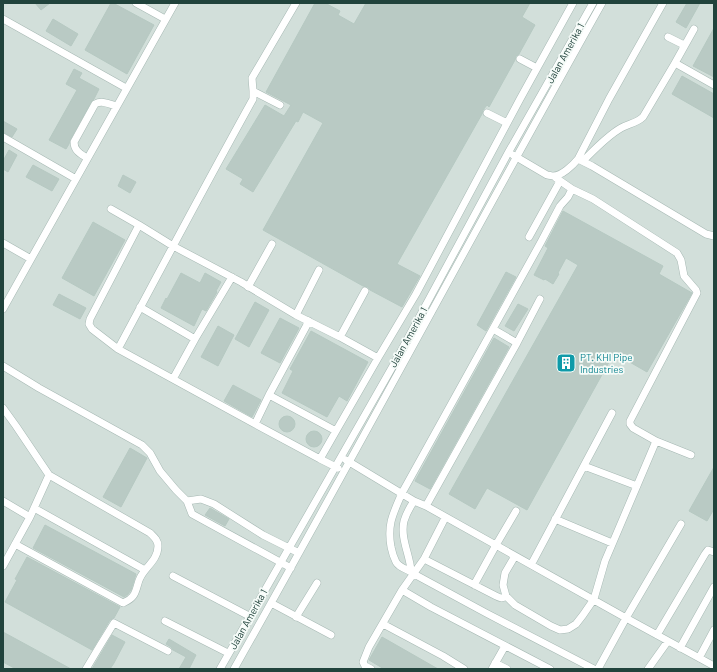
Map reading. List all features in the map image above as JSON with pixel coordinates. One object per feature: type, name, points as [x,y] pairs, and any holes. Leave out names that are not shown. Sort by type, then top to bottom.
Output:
[{"type":"street","points":[[136,3],[165,19]]},
{"type":"street","points":[[3,309],[175,3]]},
{"type":"street","points":[[118,349],[174,246],[208,179],[253,99],[252,78],[296,3]]},
{"type":"street","points":[[320,459],[416,294],[573,3]]},
{"type":"street","name":"Jalan Amerika 1","points":[[220,669],[394,364],[508,153],[593,3]]},
{"type":"street","name":"Jalan Amerika 1","points":[[234,669],[602,3]]},
{"type":"street","points":[[580,160],[609,99],[662,3]]},
{"type":"street","points":[[3,19],[126,88]]},
{"type":"street","points":[[508,153],[547,175],[553,176],[560,174],[620,129],[639,121],[643,117],[694,29]]},
{"type":"street","points":[[668,37],[684,45]]},
{"type":"street","points":[[520,59],[537,68]]},
{"type":"street","points":[[675,63],[714,85]]},
{"type":"street","points":[[253,91],[280,105]]},
{"type":"street","points":[[87,158],[77,152],[74,142],[95,104],[102,102],[116,106]]},
{"type":"street","points":[[487,113],[507,123]]},
{"type":"street","points":[[3,138],[76,179]]},
{"type":"street","points":[[580,160],[706,234],[714,236]]},
{"type":"street","points":[[553,176],[572,189],[593,199],[677,253],[681,260],[684,276],[696,290],[696,293],[630,421],[632,428],[656,441],[691,455]]},
{"type":"street","points":[[528,237],[560,181]]},
{"type":"street","points":[[572,189],[560,206],[402,493],[390,522],[389,538],[396,563],[405,570],[594,669]]},
{"type":"street","points":[[111,210],[248,286],[296,315],[378,358]]},
{"type":"street","points":[[139,225],[90,319],[89,324],[92,329],[118,349],[344,471]]},
{"type":"street","points":[[3,244],[31,259]]},
{"type":"street","points":[[248,286],[272,244]]},
{"type":"street","points":[[296,315],[319,270]]},
{"type":"street","points":[[173,379],[232,277]]},
{"type":"street","points":[[340,337],[365,291]]},
{"type":"street","points":[[426,506],[540,299]]},
{"type":"street","points":[[140,307],[195,339]]},
{"type":"street","points":[[255,424],[308,321]]},
{"type":"street","points":[[493,329],[517,343]]},
{"type":"street","points":[[3,366],[39,388],[142,445],[150,453],[160,471],[176,490],[188,501],[192,514],[291,568]]},
{"type":"street","points":[[269,395],[336,431]]},
{"type":"street","points":[[3,408],[49,475],[150,533],[157,539],[158,545],[154,560],[139,580],[134,594],[128,601],[123,602],[15,544]]},
{"type":"street","points":[[531,565],[612,413]]},
{"type":"street","points":[[515,556],[505,574],[503,585],[506,596],[515,605],[560,630],[568,629],[576,624],[594,599],[604,560],[656,441]]},
{"type":"street","points":[[341,457],[414,501],[426,506],[445,518],[714,666]]},
{"type":"street","points":[[584,466],[637,486]]},
{"type":"street","points":[[3,566],[30,517],[49,475]]},
{"type":"street","points":[[188,501],[201,498],[214,504],[263,535],[299,552]]},
{"type":"street","points":[[3,501],[30,517]]},
{"type":"street","points":[[413,573],[403,528],[404,520],[414,501]]},
{"type":"street","points":[[34,508],[145,570]]},
{"type":"street","points":[[474,585],[516,512]]},
{"type":"street","points":[[371,669],[365,666],[363,662],[369,647],[402,590],[424,559],[445,518]]},
{"type":"street","points":[[555,519],[612,543]]},
{"type":"street","points":[[598,669],[681,524]]},
{"type":"street","points":[[657,635],[705,554],[708,550],[714,552]]},
{"type":"street","points":[[424,559],[500,598],[504,598],[506,596]]},
{"type":"street","points":[[173,576],[249,616]]},
{"type":"street","points":[[296,617],[317,583]]},
{"type":"street","points":[[680,648],[714,587]]},
{"type":"street","points":[[402,590],[431,607],[550,669]]},
{"type":"street","points":[[271,603],[331,635]]},
{"type":"street","points":[[165,621],[228,653]]},
{"type":"street","points":[[86,669],[114,623],[168,651]]},
{"type":"street","points":[[383,624],[464,669]]},
{"type":"street","points":[[699,658],[714,630]]},
{"type":"street","points":[[648,669],[668,641]]},
{"type":"street","points":[[505,646],[494,666],[507,669]]},
{"type":"shaded area","points":[[3,3],[714,3],[714,669],[3,669]]},
{"type":"building","points":[[35,3],[50,3],[41,10]]},
{"type":"building","points":[[111,3],[154,25],[127,74],[85,50]]},
{"type":"building","points":[[315,3],[325,3],[340,11],[338,15],[354,24],[366,3],[530,3],[522,17],[535,25],[519,54],[516,56],[489,107],[487,105],[483,110],[397,264],[420,276],[402,307],[263,230],[323,123],[303,112],[253,192],[240,184],[243,179],[226,169],[265,105],[284,116],[291,105],[266,92]]},
{"type":"building","points":[[687,3],[700,3],[686,28],[676,22]]},
{"type":"building","points":[[53,19],[78,34],[71,46],[46,31]]},
{"type":"building","points":[[714,28],[714,77],[693,66]]},
{"type":"building","points":[[74,69],[82,73],[79,78],[99,89],[66,149],[49,140],[77,90],[66,84]]},
{"type":"building","points":[[682,76],[714,94],[714,118],[672,94]]},
{"type":"building","points":[[3,121],[17,129],[12,137],[3,132]]},
{"type":"building","points":[[9,150],[17,155],[8,172],[3,169],[3,161]]},
{"type":"building","points":[[33,165],[59,179],[52,191],[26,177]]},
{"type":"building","points":[[123,175],[136,182],[130,193],[118,186]]},
{"type":"building","name":"PT. KHI Pipe Industries","points":[[563,211],[663,266],[659,274],[692,293],[647,372],[614,353],[527,510],[487,488],[475,509],[449,494],[578,265],[566,258],[553,284],[534,275],[548,248],[545,246]]},
{"type":"building","points":[[93,222],[125,240],[94,296],[62,278]]},
{"type":"building","points":[[506,272],[516,277],[486,331],[477,325]]},
{"type":"building","points":[[181,273],[200,283],[205,273],[221,282],[206,311],[202,309],[194,326],[161,308]]},
{"type":"building","points":[[59,294],[86,308],[80,319],[53,305]]},
{"type":"building","points":[[255,302],[269,310],[249,347],[235,339]]},
{"type":"building","points":[[518,304],[528,309],[514,331],[505,326]]},
{"type":"building","points":[[280,318],[299,328],[280,363],[261,353]]},
{"type":"building","points":[[218,326],[234,335],[218,366],[201,357]]},
{"type":"building","points":[[311,331],[368,362],[347,401],[339,396],[327,417],[282,393],[293,371],[290,369]]},
{"type":"building","points":[[494,338],[509,347],[430,489],[415,481]]},
{"type":"building","points":[[233,385],[261,400],[252,417],[224,401]]},
{"type":"building","points":[[284,416],[290,416],[295,421],[293,430],[290,432],[284,432],[279,427],[279,421]]},
{"type":"building","points":[[314,431],[320,433],[322,439],[320,445],[314,447],[308,445],[306,439],[308,433]]},
{"type":"building","points":[[130,448],[147,458],[121,507],[103,497]]},
{"type":"building","points":[[714,467],[714,509],[707,521],[689,511]]},
{"type":"building","points":[[210,508],[229,519],[225,526],[205,515]]},
{"type":"building","points":[[45,525],[136,574],[131,590],[128,594],[124,597],[33,548]]},
{"type":"building","points":[[27,557],[120,607],[114,618],[110,620],[92,650],[5,602]]},
{"type":"building","points":[[3,632],[71,669],[16,669],[3,662]]},
{"type":"building","points":[[112,635],[125,642],[114,663],[110,669],[92,669]]},
{"type":"building","points":[[382,637],[438,669],[384,669],[369,660]]},
{"type":"building","points":[[169,639],[196,655],[189,669],[179,669],[186,657],[173,650],[166,644]]},
{"type":"place","name":"PT. KHI Pipe Industries","points":[[566,363]]}]
